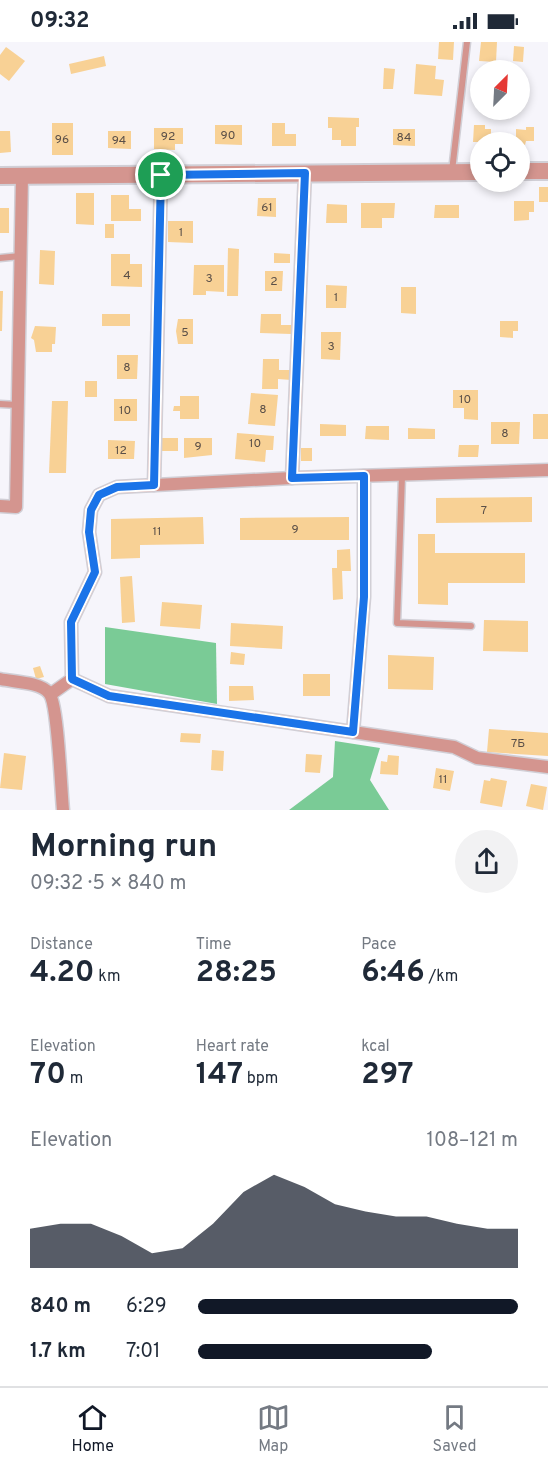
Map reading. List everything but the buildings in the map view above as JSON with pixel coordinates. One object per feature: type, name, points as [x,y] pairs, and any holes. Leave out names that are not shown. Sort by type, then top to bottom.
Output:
[{"type":"street","points":[[0,176],[470,171]]},
{"type":"street","points":[[530,171],[548,171]]},
{"type":"street","points":[[292,478],[305,173]]},
{"type":"street","points":[[154,485],[161,175]]},
{"type":"street","points":[[0,506],[15,507],[22,176]]},
{"type":"street","points":[[72,679],[71,622],[95,572],[89,532],[91,510],[99,495],[117,487],[292,478],[548,470]]},
{"type":"street","points":[[353,732],[364,597],[364,476]]},
{"type":"street","points":[[0,679],[42,688],[51,694],[55,711],[63,810]]},
{"type":"street","points":[[72,679],[109,696],[454,747],[477,758],[548,767]]},
{"type":"street","points":[[51,694],[72,679]]},
{"type":"lane","points":[[452,172],[467,42]]},
{"type":"lane","points":[[0,258],[20,256]]},
{"type":"lane","points":[[0,405],[18,405]]},
{"type":"lane","points":[[402,476],[397,623],[471,626]]},
{"type":"green space","points":[[105,627],[216,643],[217,704],[105,684]]},
{"type":"green space","points":[[335,741],[380,748],[370,780],[389,810],[289,810],[333,777]]},
{"type":"route","points":[[305,173],[292,478],[364,476],[364,597],[353,732],[109,696],[72,679],[71,622],[95,572],[89,532],[91,510],[99,495],[117,487],[154,485],[161,175],[305,173]]}]
